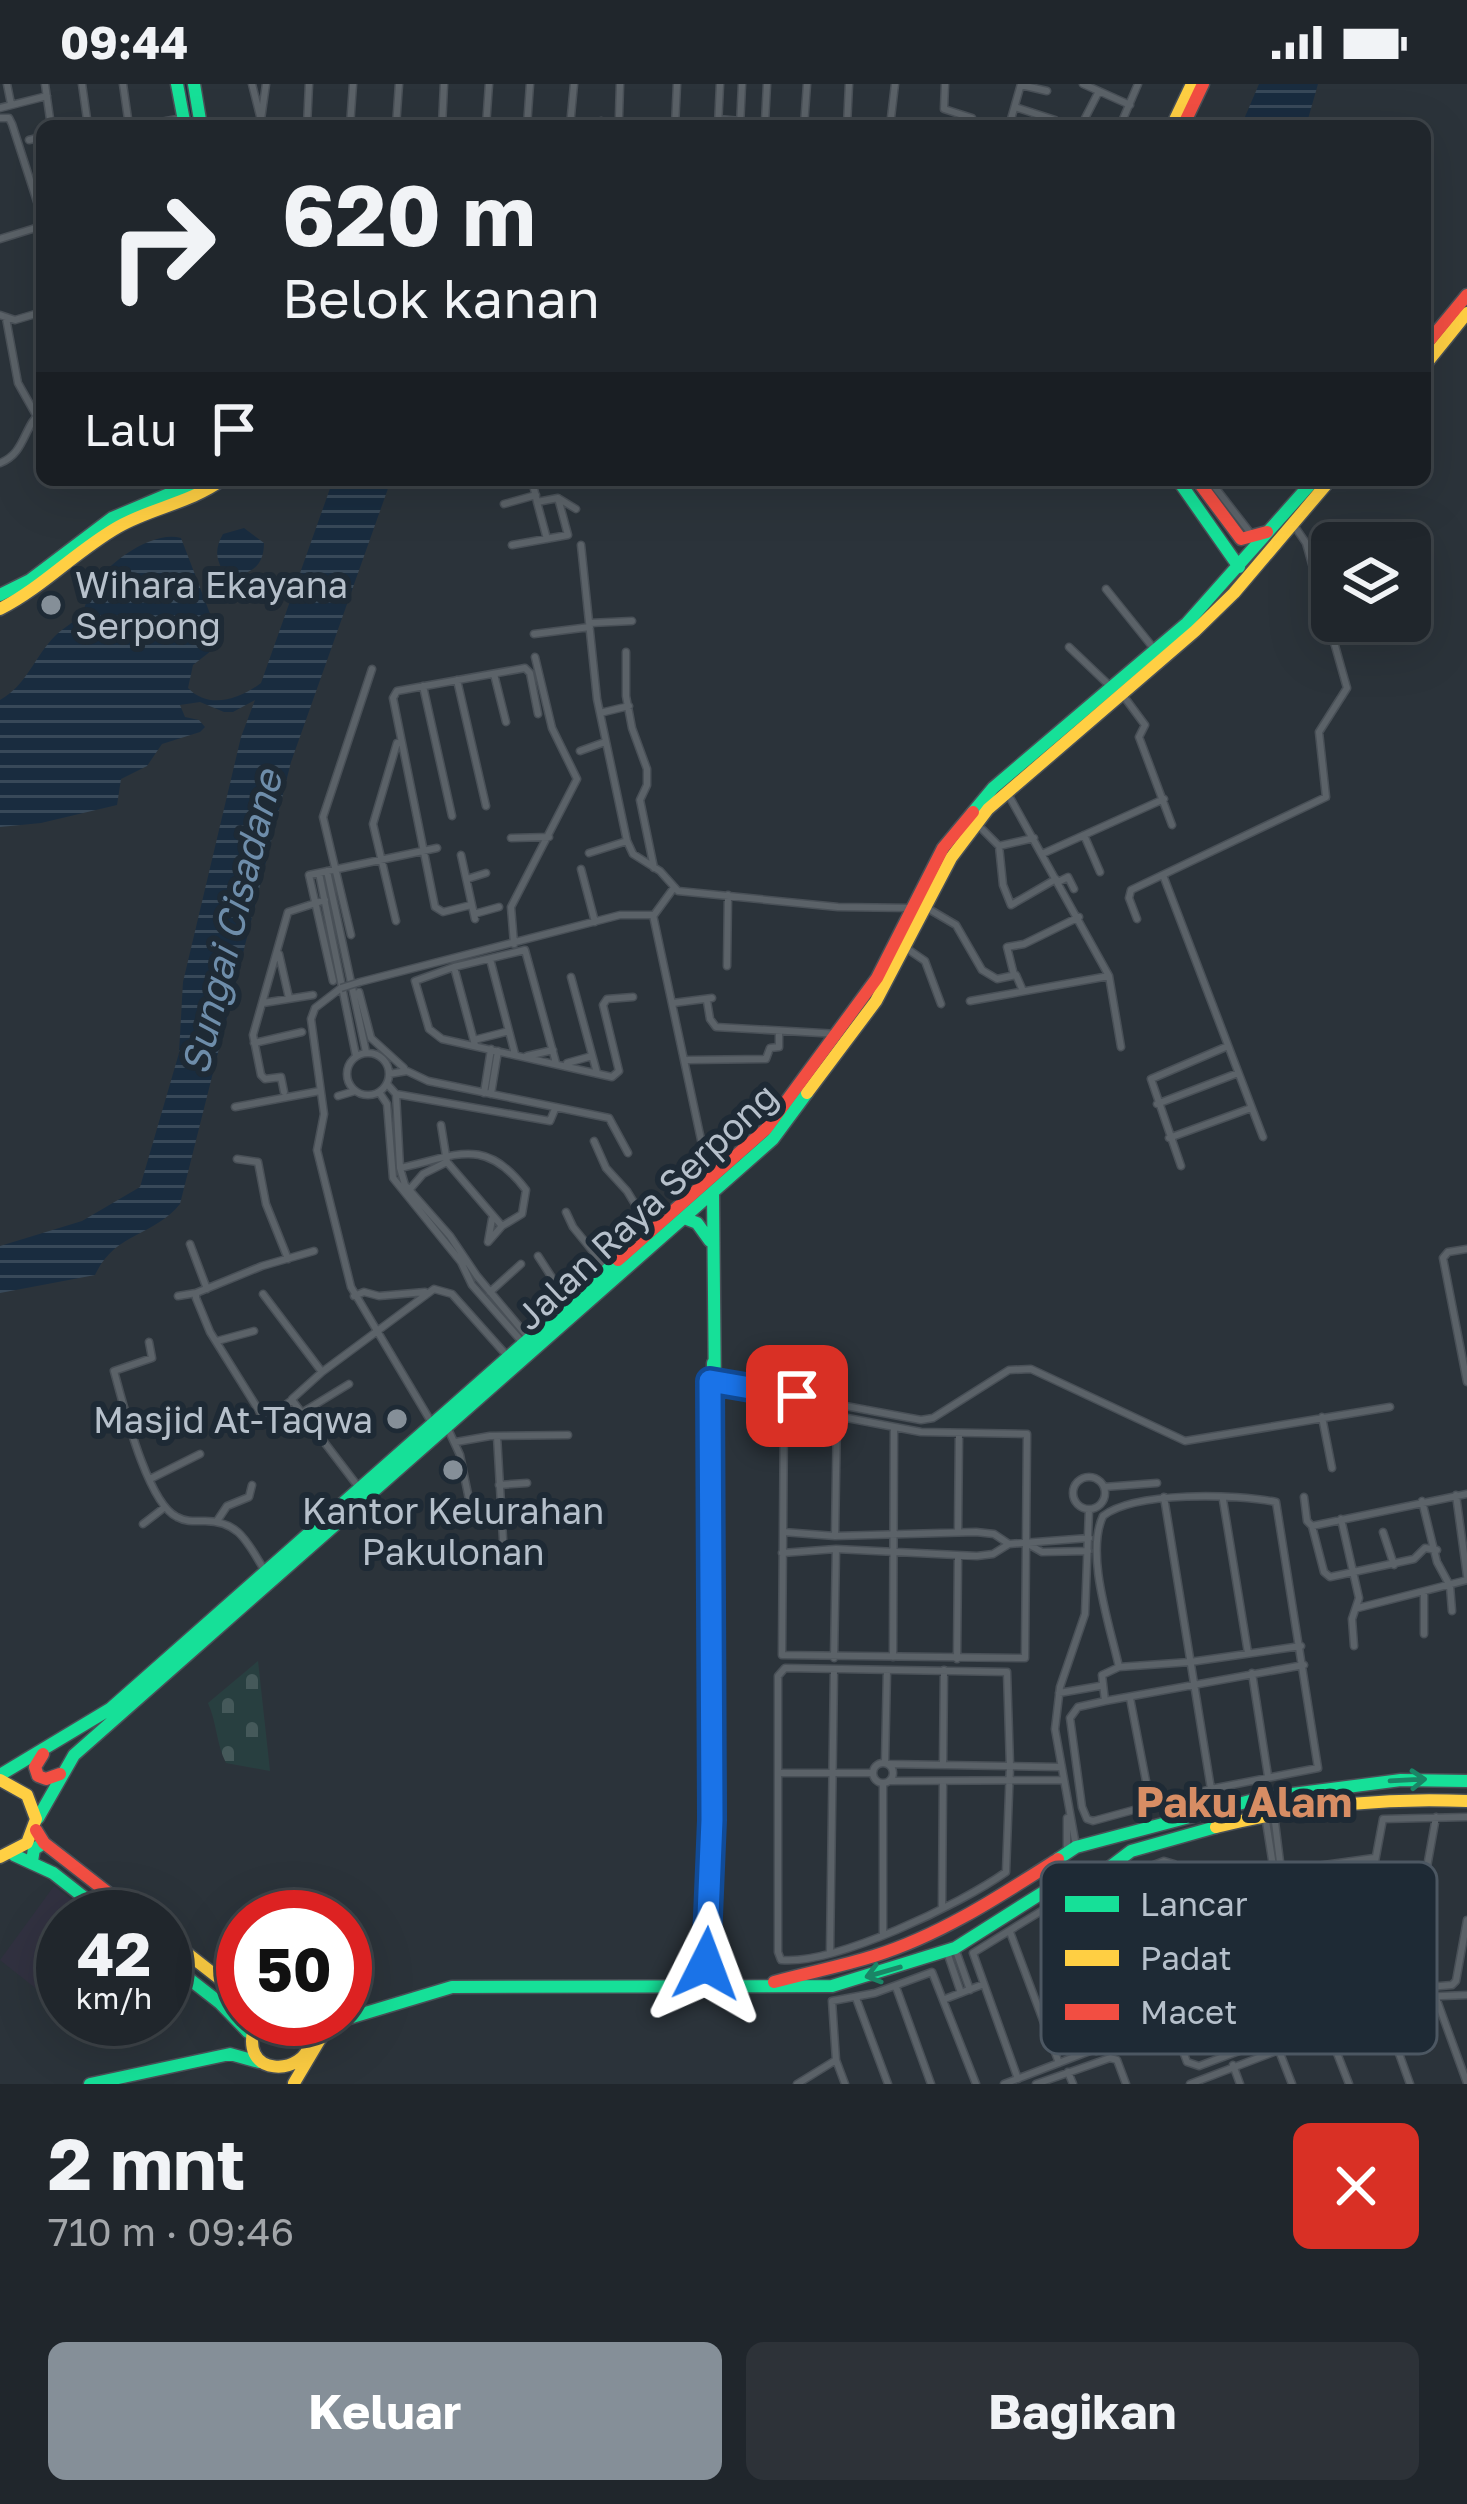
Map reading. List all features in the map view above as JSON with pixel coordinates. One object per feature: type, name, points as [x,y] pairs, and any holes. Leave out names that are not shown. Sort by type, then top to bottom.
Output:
[{"type":"main road","points":[[177,84],[184,120]]},
{"type":"main road","points":[[194,84],[200,120]]},
{"type":"main road","points":[[1175,120],[1192,84]]},
{"type":"main road","points":[[1187,120],[1203,84]]},
{"type":"main road","points":[[1431,339],[1467,295]]},
{"type":"main road","points":[[1431,358],[1467,313]]},
{"type":"main road","points":[[0,595],[43,571],[112,518],[188,486]]},
{"type":"main road","points":[[0,609],[56,575],[119,526],[213,486]]},
{"type":"main road","points":[[1182,486],[1239,567],[1256,568]]},
{"type":"main road","points":[[1207,486],[1239,538],[1254,544]]},
{"type":"main road","name":"Jalan Raya Serpong","points":[[847,1029],[977,824],[1239,567],[1254,544],[1309,486]]},
{"type":"main road","name":"Jalan Raya Serpong","points":[[39,1830],[60,1774],[74,1755],[684,1219],[766,1129],[906,948],[943,848],[966,817],[993,788],[1195,631],[1325,486]]},
{"type":"main road","points":[[709,1983],[711,1187]]},
{"type":"main road","name":"Jalan Raya Serpong","points":[[0,1777],[110,1709],[360,1490],[446,1432],[508,1358],[711,1187]]},
{"type":"main road","points":[[684,1219],[697,1223],[712,1248]]},
{"type":"main road","points":[[45,1751],[35,1768],[38,1776],[46,1779],[60,1774]]},
{"type":"main road","points":[[0,1777],[22,1788],[36,1807],[39,1830],[32,1861]]},
{"type":"main road","points":[[1051,1862],[1071,1849],[1261,1798],[1348,1785],[1467,1781]]},
{"type":"main road","points":[[1348,1785],[1351,1801]]},
{"type":"main road","points":[[1116,1862],[1131,1851],[1270,1815],[1351,1801],[1467,1801]]},
{"type":"main road","points":[[7,1856],[28,1845],[39,1830]]},
{"type":"main road","points":[[39,1830],[108,1890]]},
{"type":"main road","points":[[1123,1836],[1131,1851]]},
{"type":"main road","points":[[7,1856],[32,1861],[72,1890]]},
{"type":"main road","points":[[766,1984],[877,1955],[985,1905],[1041,1868]]},
{"type":"main road","points":[[1032,1874],[1041,1891]]},
{"type":"main road","points":[[372,2011],[452,1987],[709,1983],[828,1987],[951,1950],[1041,1894]]},
{"type":"main road","points":[[192,1957],[216,1976]]},
{"type":"main road","points":[[192,1981],[216,2000]]},
{"type":"main road","points":[[90,2084],[230,2054],[238,2046]]},
{"type":"main road","points":[[251,2046],[268,2071]]},
{"type":"main road","points":[[294,2083],[306,2046]]},
{"type":"main road","points":[[294,2083],[316,2046]]},
{"type":"main road","points":[[230,2054],[268,2071],[298,2063]]},
{"type":"street","points":[[7,84],[10,105]]},
{"type":"street","points":[[45,84],[50,120]]},
{"type":"street","points":[[82,84],[87,120]]},
{"type":"street","points":[[123,84],[128,120]]},
{"type":"street","points":[[252,84],[260,116]]},
{"type":"street","points":[[260,120],[266,84]]},
{"type":"street","points":[[307,120],[309,84]]},
{"type":"street","points":[[350,120],[353,84]]},
{"type":"street","points":[[396,120],[399,84]]},
{"type":"street","points":[[442,120],[444,84]]},
{"type":"street","points":[[486,120],[489,84]]},
{"type":"street","points":[[527,120],[530,84]]},
{"type":"street","points":[[571,120],[574,84]]},
{"type":"street","points":[[619,116],[620,84]]},
{"type":"street","points":[[675,120],[677,84]]},
{"type":"street","points":[[718,120],[720,84]]},
{"type":"street","points":[[740,120],[742,84]]},
{"type":"street","points":[[765,120],[767,84]]},
{"type":"street","points":[[804,120],[807,84]]},
{"type":"street","points":[[847,120],[849,84]]},
{"type":"street","points":[[891,120],[895,84]]},
{"type":"street","points":[[945,84],[944,109],[971,118]]},
{"type":"street","points":[[1011,120],[1021,84],[1047,92]]},
{"type":"street","points":[[1083,84],[1130,105]]},
{"type":"street","points":[[1123,120],[1138,84]]},
{"type":"street","points":[[1083,120],[1096,89]]},
{"type":"street","points":[[0,108],[47,96]]},
{"type":"street","points":[[1015,106],[1055,120]]},
{"type":"street","points":[[0,118],[10,119],[36,199]]},
{"type":"street","points":[[29,140],[36,138]]},
{"type":"street","points":[[0,239],[36,228]]},
{"type":"street","points":[[3,316],[15,320],[36,314]]},
{"type":"street","points":[[3,316],[18,383],[36,409]]},
{"type":"street","points":[[0,463],[13,458],[36,418]]},
{"type":"street","points":[[534,486],[547,538]]},
{"type":"street","points":[[512,545],[568,535],[558,498]]},
{"type":"street","points":[[504,504],[558,498],[576,509]]},
{"type":"street","points":[[1137,919],[1128,893],[1326,797],[1318,732],[1347,688],[1306,543],[1293,524]]},
{"type":"street","points":[[581,545],[605,742],[633,854],[655,868],[673,889],[838,907],[920,908],[956,926],[982,970],[997,979],[1014,975]]},
{"type":"street","points":[[1106,589],[1156,650]]},
{"type":"street","points":[[534,634],[632,621]]},
{"type":"street","points":[[1069,647],[1117,691],[1144,725],[1139,736],[1172,825]]},
{"type":"street","points":[[626,652],[626,696],[647,769],[640,800],[655,868]]},
{"type":"street","points":[[514,944],[511,907],[577,779],[552,728],[535,657]]},
{"type":"street","points":[[356,1056],[325,900],[324,812],[372,669]]},
{"type":"street","points":[[499,907],[473,913],[443,912],[435,907],[393,698],[397,691],[528,670],[538,714]]},
{"type":"street","points":[[494,674],[506,722]]},
{"type":"street","points":[[457,680],[486,806]]},
{"type":"street","points":[[423,686],[452,816]]},
{"type":"street","points":[[600,712],[629,706]]},
{"type":"street","points":[[396,921],[374,817],[398,740]]},
{"type":"street","points":[[580,752],[605,742]]},
{"type":"street","points":[[1006,791],[1109,976],[1121,1047]]},
{"type":"street","points":[[1042,854],[1164,799]]},
{"type":"street","points":[[977,824],[999,846],[1003,888],[1011,905],[1057,880],[1068,878],[1074,890]]},
{"type":"street","points":[[1084,835],[1100,872]]},
{"type":"street","points":[[511,838],[548,836]]},
{"type":"street","points":[[999,846],[1034,838]]},
{"type":"street","points":[[589,854],[627,841]]},
{"type":"street","points":[[332,981],[308,876],[437,848]]},
{"type":"street","points":[[461,855],[473,913]]},
{"type":"street","points":[[581,869],[595,922]]},
{"type":"street","points":[[327,871],[352,935]]},
{"type":"street","points":[[327,871],[366,1052]]},
{"type":"street","points":[[466,879],[486,873]]},
{"type":"street","points":[[1163,875],[1263,1137]]},
{"type":"street","points":[[653,915],[673,889]]},
{"type":"street","points":[[728,895],[728,966]]},
{"type":"street","points":[[284,1092],[281,1076],[261,1076],[253,1035],[289,911],[325,900]]},
{"type":"street","points":[[473,1519],[446,1432],[354,1297],[317,1150],[324,1114],[311,1019],[315,1008],[341,988],[360,982],[629,914],[653,915]]},
{"type":"street","points":[[653,915],[711,1187]]},
{"type":"street","points":[[1024,991],[1014,975],[1007,946],[1024,944],[1079,917]]},
{"type":"street","points":[[906,948],[925,961],[941,1004]]},
{"type":"street","points":[[559,1064],[523,949],[420,977],[415,985],[429,1029],[442,1039],[612,1077],[619,1071],[604,1002],[633,998]]},
{"type":"street","points":[[278,950],[289,998]]},
{"type":"street","points":[[490,959],[520,1056]]},
{"type":"street","points":[[454,967],[474,1043]]},
{"type":"street","points":[[572,976],[597,1073]]},
{"type":"street","points":[[970,1001],[1109,976]]},
{"type":"street","points":[[359,992],[371,1038],[385,1056],[407,1071],[428,1081],[608,1118],[628,1154]]},
{"type":"street","points":[[263,1004],[313,995]]},
{"type":"street","points":[[673,1003],[710,999],[710,1019],[716,1027],[847,1029]]},
{"type":"street","points":[[474,1043],[509,1031]]},
{"type":"street","points":[[686,1060],[766,1059],[771,1048],[779,1047],[778,1031]]},
{"type":"street","points":[[254,1043],[302,1032]]},
{"type":"street","points":[[1180,1166],[1151,1084],[1155,1075],[1228,1046]]},
{"type":"street","points":[[488,1093],[495,1050]]},
{"type":"street","points":[[520,1056],[553,1050]]},
{"type":"street","points":[[385,1056],[366,1052],[356,1056],[346,1073],[355,1091],[363,1095],[380,1092],[388,1079],[407,1071]]},
{"type":"street","points":[[385,1056],[396,1094],[395,1184],[447,1238]]},
{"type":"street","points":[[559,1064],[592,1056]]},
{"type":"street","points":[[1157,1104],[1238,1073]]},
{"type":"street","points":[[236,1107],[321,1091]]},
{"type":"street","points":[[338,1096],[355,1091]]},
{"type":"street","points":[[380,1092],[409,1190],[527,1342]]},
{"type":"street","points":[[396,1094],[550,1121],[554,1107]]},
{"type":"street","points":[[1169,1138],[1252,1108]]},
{"type":"street","points":[[441,1125],[446,1158],[502,1226]]},
{"type":"street","points":[[594,1141],[606,1168],[627,1190],[652,1232]]},
{"type":"street","points":[[400,1168],[460,1152],[498,1159],[523,1186],[526,1196],[522,1214],[488,1242],[493,1219]]},
{"type":"street","points":[[409,1190],[446,1158]]},
{"type":"street","points":[[237,1159],[259,1164],[266,1204],[289,1259]]},
{"type":"street","points":[[418,1164],[423,1174]]},
{"type":"street","points":[[566,1211],[608,1270]]},
{"type":"street","points":[[190,1244],[207,1289]]},
{"type":"street","points":[[1467,1249],[1448,1252],[1443,1258],[1467,1382]]},
{"type":"street","points":[[178,1296],[314,1251]]},
{"type":"street","points":[[538,1256],[569,1304]]},
{"type":"street","points":[[490,1292],[521,1264]]},
{"type":"street","points":[[469,1269],[472,1286],[514,1325]]},
{"type":"street","points":[[354,1297],[364,1292],[379,1296],[441,1289],[452,1294],[508,1358]]},
{"type":"street","points":[[196,1293],[201,1313],[264,1418],[427,1292]]},
{"type":"street","points":[[263,1294],[322,1372]]},
{"type":"street","points":[[217,1341],[254,1331]]},
{"type":"street","points":[[149,1342],[152,1358],[114,1371],[164,1508],[188,1521],[217,1521],[239,1529],[265,1571]]},
{"type":"street","points":[[713,1382],[921,1420],[933,1418],[1009,1370],[1031,1369],[1185,1441],[1390,1407]]},
{"type":"street","points":[[303,1412],[349,1384]]},
{"type":"street","points":[[292,1400],[360,1490]]},
{"type":"street","points":[[785,1410],[837,1416],[959,1432],[1023,1433],[1029,1439],[1028,1654],[1020,1660],[784,1657],[785,1410]]},
{"type":"street","points":[[129,1421],[171,1412]]},
{"type":"street","points":[[836,1536],[837,1416]]},
{"type":"street","points":[[1322,1417],[1332,1468]]},
{"type":"street","points":[[893,1659],[895,1426]]},
{"type":"street","points":[[446,1432],[568,1435]]},
{"type":"street","points":[[958,1532],[959,1432]]},
{"type":"street","points":[[497,1436],[504,1552],[539,1549]]},
{"type":"street","points":[[150,1479],[200,1454]]},
{"type":"street","points":[[1089,1509],[1076,1502],[1075,1486],[1088,1478],[1104,1487],[1157,1483]]},
{"type":"street","points":[[500,1485],[527,1483]]},
{"type":"street","points":[[217,1521],[227,1506],[249,1497],[252,1485]]},
{"type":"street","points":[[1089,1509],[1102,1502],[1104,1487]]},
{"type":"street","points":[[1312,1526],[1467,1494]]},
{"type":"street","points":[[1354,1646],[1352,1616],[1358,1608],[1450,1586],[1467,1574],[1456,1495]]},
{"type":"street","points":[[1164,1497],[1211,1789]]},
{"type":"street","points":[[1118,1667],[1098,1566],[1100,1522],[1109,1510],[1164,1497],[1272,1501],[1278,1506],[1301,1646],[1304,1665],[1319,1763],[1315,1769],[1211,1789],[1102,1820],[1087,1819],[1069,1724],[1072,1712],[1105,1701],[1304,1665]]},
{"type":"street","points":[[1304,1497],[1325,1575],[1355,1573],[1414,1559],[1425,1548],[1437,1550]]},
{"type":"street","points":[[1223,1500],[1249,1653]]},
{"type":"street","points":[[1422,1501],[1437,1562],[1450,1586],[1452,1611]]},
{"type":"street","points":[[143,1524],[164,1508]]},
{"type":"street","points":[[1071,1849],[1055,1730],[1059,1693],[1084,1614],[1089,1509]]},
{"type":"street","points":[[1341,1519],[1355,1573],[1358,1608]]},
{"type":"street","points":[[782,1532],[836,1536],[958,1532],[994,1534],[1009,1544]]},
{"type":"street","points":[[1383,1532],[1394,1564]]},
{"type":"street","points":[[782,1552],[932,1551],[958,1557],[993,1554],[1009,1544],[1042,1539],[1089,1538]]},
{"type":"street","points":[[1028,1544],[1042,1552],[1089,1551]]},
{"type":"street","points":[[834,1658],[836,1549]]},
{"type":"street","points":[[957,1659],[958,1557]]},
{"type":"street","points":[[1424,1592],[1424,1634]]},
{"type":"street","points":[[1105,1701],[1102,1675],[1118,1667],[1301,1646]]},
{"type":"street","points":[[785,1668],[833,1669],[1002,1670],[1009,1675],[1007,1870],[883,1934],[785,1961],[778,1952],[778,1676],[785,1668]]},
{"type":"street","points":[[830,1952],[833,1669]]},
{"type":"street","points":[[883,1934],[886,1782],[893,1772],[886,1763],[887,1670]]},
{"type":"street","points":[[944,1670],[944,1765]]},
{"type":"street","points":[[1252,1673],[1268,1776]]},
{"type":"street","points":[[1059,1693],[1100,1686]]},
{"type":"street","points":[[1130,1698],[1151,1807]]},
{"type":"street","points":[[1060,1767],[886,1763],[878,1764],[873,1773],[875,1779],[886,1782],[1062,1780]]},
{"type":"street","points":[[779,1773],[873,1773]]},
{"type":"street","points":[[941,1908],[943,1783]]},
{"type":"street","points":[[1270,1815],[1277,1862]]},
{"type":"street","points":[[1428,1862],[1436,1816]]},
{"type":"street","points":[[1373,1862],[1383,1819],[1467,1817]]},
{"type":"street","points":[[1348,1862],[1374,1858]]},
{"type":"street","points":[[1018,2079],[973,1954],[1041,1911]]},
{"type":"street","points":[[1437,1987],[1456,1981],[1467,1920]]},
{"type":"street","points":[[1010,1932],[1041,2016]]},
{"type":"street","points":[[951,1950],[965,1991]]},
{"type":"street","points":[[845,2084],[836,2060],[830,2003],[896,1987],[932,1972],[976,2084]]},
{"type":"street","points":[[945,1999],[984,1984]]},
{"type":"street","points":[[896,1987],[932,2084]]},
{"type":"street","points":[[856,1998],[888,2084]]},
{"type":"street","points":[[1437,2000],[1467,2083]]},
{"type":"street","points":[[1055,2054],[1059,2064]]},
{"type":"street","points":[[1004,2084],[1085,2054]]},
{"type":"street","points":[[1184,2054],[1187,2062],[1199,2066],[1230,2054]]},
{"type":"street","points":[[1190,2084],[1262,2054]]},
{"type":"street","points":[[1280,2054],[1292,2084]]},
{"type":"street","points":[[1337,2054],[1348,2084]]},
{"type":"street","points":[[1399,2054],[1410,2084]]},
{"type":"street","points":[[1036,2084],[1110,2058],[1117,2060],[1126,2084]]},
{"type":"street","points":[[800,2083],[836,2060]]},
{"type":"street","points":[[1233,2065],[1240,2084]]},
{"type":"street","points":[[1069,2072],[1073,2084]]},
{"type":"shaded area","points":[[36,1911],[36,1989],[0,1960]]},
{"type":"green space","points":[[258,1661],[270,1771],[226,1763],[208,1703]]},
{"type":"water","points":[[1259,84],[1318,84],[1308,120],[1244,120]]},
{"type":"water","name":"Sungai Cisadane","points":[[331,486],[389,486],[291,762],[180,1204],[113,1250],[95,1275],[0,1293],[0,1246],[82,1221],[140,1187],[179,1053],[183,982],[241,737],[255,700],[233,712],[200,702],[180,705],[185,717],[205,727],[162,744],[147,766],[121,779],[117,805],[41,823],[0,827],[0,700],[17,687],[55,636],[80,615],[92,588],[110,567],[145,543],[170,537],[181,538],[217,632],[216,647],[193,665],[188,688],[215,700],[234,697],[261,683]]},
{"type":"water","points":[[244,528],[264,543],[261,559],[247,572],[225,575],[217,554],[220,540],[223,534]]},
{"type":"waterway","points":[[185,84],[191,120]]},
{"type":"traffic: fast","points":[[177,84],[184,120]]},
{"type":"traffic: fast","points":[[194,84],[200,120]]},
{"type":"traffic: fast","points":[[0,595],[30,580],[112,518],[188,486]]},
{"type":"traffic: fast","points":[[1182,486],[1239,567]]},
{"type":"traffic: fast","points":[[973,812],[993,788],[1187,623],[1309,486]]},
{"type":"traffic: fast","points":[[38,1818],[74,1755],[773,1139],[807,1093]]},
{"type":"traffic: fast","points":[[712,1983],[719,1806],[713,1193]]},
{"type":"traffic: fast","points":[[684,1218],[697,1223],[710,1241]]},
{"type":"traffic: fast","points":[[0,1775],[110,1709],[618,1260]]},
{"type":"traffic: fast","points":[[706,1983],[712,1816],[713,1363]]},
{"type":"traffic: fast","points":[[1058,1859],[1076,1847],[1261,1798],[1401,1780],[1467,1781]]},
{"type":"traffic: fast","points":[[1116,1862],[1131,1851],[1216,1827]]},
{"type":"traffic: fast","points":[[32,1861],[34,1849],[44,1843]]},
{"type":"traffic: fast","points":[[14,1855],[53,1873],[75,1890]]},
{"type":"traffic: fast","points":[[372,2011],[452,1987],[832,1986],[955,1948],[1041,1894]]},
{"type":"traffic: fast","points":[[192,1981],[216,2000]]},
{"type":"traffic: fast","points":[[90,2084],[230,2054],[259,2062]]},
{"type":"traffic: slow","points":[[1175,120],[1192,84]]},
{"type":"traffic: slow","points":[[1431,358],[1467,313]]},
{"type":"traffic: slow","points":[[0,609],[118,527],[211,486]]},
{"type":"traffic: slow","points":[[807,1093],[876,1001],[951,858],[988,809],[1195,631],[1234,593],[1325,486]]},
{"type":"traffic: slow","points":[[0,1780],[27,1795],[36,1819],[27,1843],[0,1857]]},
{"type":"traffic: slow","points":[[1216,1827],[1340,1805],[1467,1801]]},
{"type":"traffic: slow","points":[[192,1957],[216,1976]]},
{"type":"traffic: slow","points":[[253,2046],[263,2063],[274,2066],[298,2061],[307,2046]]},
{"type":"traffic: slow","points":[[294,2083],[316,2046]]},
{"type":"traffic: jam","points":[[1186,120],[1203,84]]},
{"type":"traffic: jam","points":[[1431,339],[1467,295]]},
{"type":"traffic: jam","points":[[1201,486],[1241,539],[1267,532]]},
{"type":"traffic: jam","points":[[618,1260],[766,1129],[877,978],[943,848],[973,812]]},
{"type":"traffic: jam","points":[[43,1754],[35,1767],[38,1776],[46,1779],[60,1774]]},
{"type":"traffic: jam","points":[[36,1830],[44,1843],[104,1890]]},
{"type":"traffic: jam","points":[[1053,1862],[1058,1859]]},
{"type":"traffic: jam","points":[[774,1982],[874,1956],[923,1937],[1041,1870]]},
{"type":"place","name":"Wihara Ekayana Serpong","points":[[51,605]]},
{"type":"place","name":"Masjid At-Taqwa","points":[[397,1419]]},
{"type":"place","name":"Kantor Kelurahan Pakulonan","points":[[453,1470]]},
{"type":"district","name":"Paku Alam","points":[[1244,1801]]},
{"type":"route","points":[[706,1964],[712,1820],[710,1381],[797,1396]]}]
